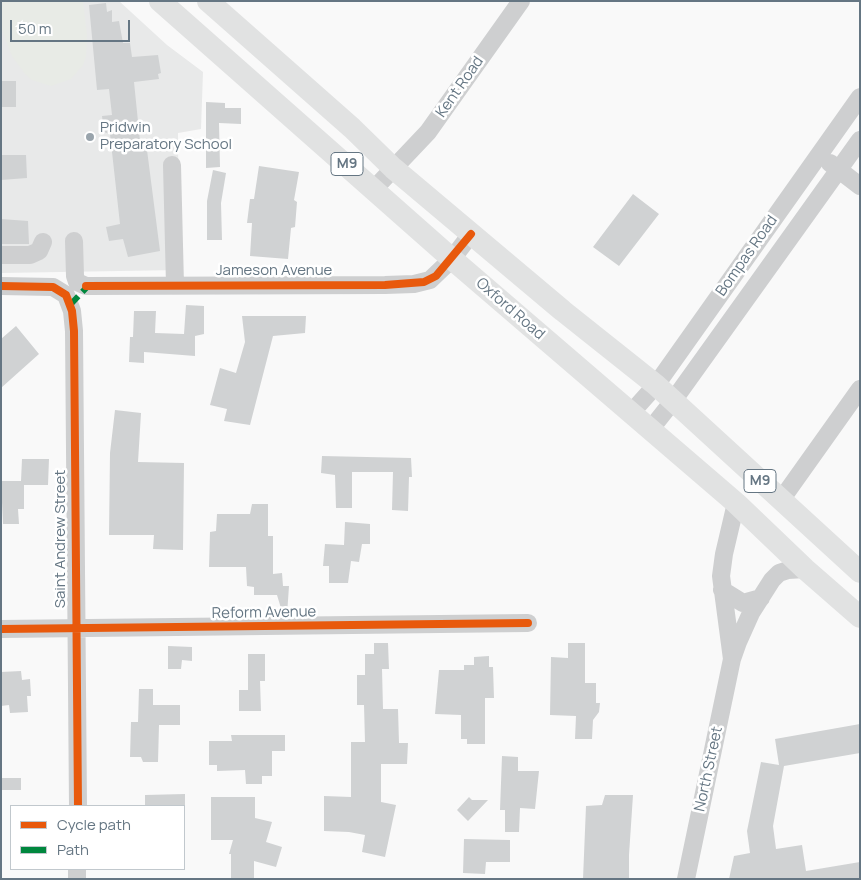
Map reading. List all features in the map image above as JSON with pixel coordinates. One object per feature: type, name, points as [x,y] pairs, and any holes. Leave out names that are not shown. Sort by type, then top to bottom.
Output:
[{"type":"main road","name":"Oxford Road","points":[[160,1],[452,259],[736,503],[805,569],[860,616]]},
{"type":"main road","name":"M9","points":[[208,1],[352,128],[394,168],[506,264],[656,386],[860,572]]},
{"type":"main road","points":[[238,71],[258,46]]},
{"type":"main road","points":[[407,218],[426,195]]},
{"type":"main road","points":[[485,286],[506,264]]},
{"type":"street","name":"Kent Road","points":[[374,189],[428,132],[521,1]]},
{"type":"street","name":"Bompas Road","points":[[631,413],[656,386],[860,97]]},
{"type":"street","name":"Bompas Road","points":[[650,430],[673,401],[860,140]]},
{"type":"street","points":[[819,154],[860,186]]},
{"type":"street","points":[[172,165],[176,285]]},
{"type":"street","name":"Jameson Avenue","points":[[74,241],[75,276],[77,282],[86,286],[414,284],[430,280],[452,259],[471,234]]},
{"type":"street","points":[[1,255],[30,255],[39,251],[43,242]]},
{"type":"street","name":"Saint Andrew Street","points":[[1,286],[44,286],[60,290],[69,301],[74,332],[78,805]]},
{"type":"street","points":[[781,500],[860,389]]},
{"type":"street","name":"North Street","points":[[732,659],[722,590],[724,554],[736,503]]},
{"type":"street","name":"North Street","points":[[686,879],[732,659],[748,620],[779,573],[788,570],[805,569]]},
{"type":"street","points":[[722,590],[743,603],[761,598]]},
{"type":"street","name":"Reform Avenue","points":[[1,628],[76,629],[528,624]]},
{"type":"shaded area","name":"Pridwin Preparatory School","points":[[1,1],[119,1],[167,45],[203,72],[201,129],[178,133],[179,270],[1,273]]},
{"type":"shaded area","points":[[1,1],[83,1],[87,35],[86,56],[83,65],[71,79],[51,86],[32,80],[25,74],[12,56],[2,30]]},
{"type":"building","points":[[106,3],[107,12],[112,10],[112,22],[119,21],[123,43],[130,43],[132,57],[158,55],[161,73],[158,74],[159,79],[134,82],[141,151],[147,150],[160,251],[128,257],[123,239],[109,241],[106,227],[120,224],[110,134],[104,132],[102,116],[112,115],[109,89],[97,90],[89,5]]},
{"type":"building","points":[[1,81],[16,81],[16,107],[1,107]]},
{"type":"building","points":[[206,102],[225,103],[225,108],[241,108],[241,124],[219,123],[220,167],[206,168]]},
{"type":"building","points":[[1,155],[26,155],[27,178],[1,180]]},
{"type":"building","points":[[259,166],[299,172],[294,200],[297,202],[295,227],[291,228],[288,259],[250,256],[252,223],[247,223],[250,199],[254,199]]},
{"type":"building","points":[[213,170],[226,173],[221,203],[222,240],[207,240],[207,201]]},
{"type":"building","points":[[633,194],[659,214],[619,266],[593,247]]},
{"type":"building","points":[[1,219],[28,221],[29,244],[1,244]]},
{"type":"building","points":[[186,305],[204,306],[204,334],[195,336],[195,356],[144,352],[144,363],[129,362],[130,337],[133,337],[134,311],[156,311],[155,333],[184,334]]},
{"type":"building","points":[[242,316],[306,316],[305,333],[273,336],[250,425],[224,421],[227,409],[210,405],[220,368],[236,373],[245,342]]},
{"type":"building","points":[[16,326],[39,354],[1,388],[1,339]]},
{"type":"building","points":[[115,410],[141,413],[138,462],[184,463],[183,550],[153,549],[154,535],[109,535],[110,453]]},
{"type":"building","points":[[322,456],[411,458],[412,477],[409,477],[408,511],[392,510],[393,472],[352,472],[352,508],[336,508],[335,475],[321,473]]},
{"type":"building","points":[[22,459],[49,459],[48,485],[24,485],[24,509],[18,509],[19,524],[3,524],[1,481],[21,481]]},
{"type":"building","points":[[252,504],[268,504],[268,536],[273,536],[273,574],[282,573],[283,586],[289,586],[287,615],[283,615],[277,595],[254,595],[254,587],[247,586],[246,567],[209,567],[210,532],[216,531],[217,514],[250,514]]},
{"type":"building","points":[[345,522],[370,524],[370,544],[362,544],[359,562],[351,561],[348,583],[329,583],[329,566],[323,566],[325,544],[344,545]]},
{"type":"building","points":[[374,643],[388,643],[389,669],[382,669],[383,709],[398,709],[399,743],[408,743],[407,764],[381,764],[381,802],[396,805],[385,857],[362,852],[365,835],[324,831],[324,796],[351,797],[351,742],[365,742],[364,705],[357,705],[357,675],[365,675],[365,654],[374,654]]},
{"type":"building","points":[[568,643],[585,643],[585,683],[596,683],[596,703],[600,703],[599,712],[593,720],[592,739],[575,739],[576,716],[550,715],[551,657],[568,658]]},
{"type":"building","points":[[168,646],[192,647],[192,661],[182,660],[181,669],[168,669]]},
{"type":"building","points":[[248,654],[265,654],[265,681],[260,681],[261,711],[239,711],[239,690],[248,690]]},
{"type":"building","points":[[489,656],[489,667],[493,667],[494,698],[485,698],[485,744],[467,744],[467,739],[461,739],[461,715],[435,714],[439,670],[464,670],[464,665],[474,665],[474,657]]},
{"type":"building","points":[[21,671],[22,680],[30,679],[31,696],[27,696],[28,712],[10,713],[9,705],[1,706],[1,672]]},
{"type":"building","points":[[139,689],[153,689],[153,705],[180,705],[180,725],[159,725],[158,762],[143,762],[141,757],[130,757],[131,722],[138,722]]},
{"type":"building","points":[[860,724],[860,753],[784,766],[773,826],[776,849],[802,845],[806,871],[860,862],[860,879],[729,879],[734,856],[750,853],[747,831],[761,762],[779,765],[775,739]]},
{"type":"building","points":[[231,735],[285,735],[285,751],[272,751],[272,776],[262,776],[262,784],[246,784],[245,770],[217,771],[217,765],[209,765],[209,741],[232,741]]},
{"type":"building","points":[[502,756],[518,757],[518,771],[539,771],[535,809],[520,808],[519,832],[505,832],[505,810],[500,810]]},
{"type":"building","points":[[1,778],[21,778],[21,790],[1,790]]},
{"type":"building","points":[[185,794],[185,805],[145,805],[145,795]]},
{"type":"building","points":[[605,795],[633,795],[629,879],[583,879],[586,806],[602,805]]},
{"type":"building","points":[[211,797],[255,797],[255,818],[272,822],[266,842],[282,847],[276,867],[254,861],[254,879],[231,879],[231,854],[229,854],[233,840],[211,840]]},
{"type":"building","points":[[469,797],[472,800],[488,800],[468,821],[457,810]]},
{"type":"building","points":[[464,839],[510,840],[510,862],[486,862],[485,874],[463,873]]},
{"type":"marked path","points":[[70,305],[88,286]]},
{"type":"cycle path","points":[[86,286],[385,285],[424,282],[436,276],[471,234]]},
{"type":"cycle path","points":[[1,286],[53,287],[66,295],[72,311],[74,331],[78,805]]},
{"type":"cycle path","points":[[1,629],[528,623]]},
{"type":"place","name":"Pridwin Preparatory School","points":[[90,137]]}]
